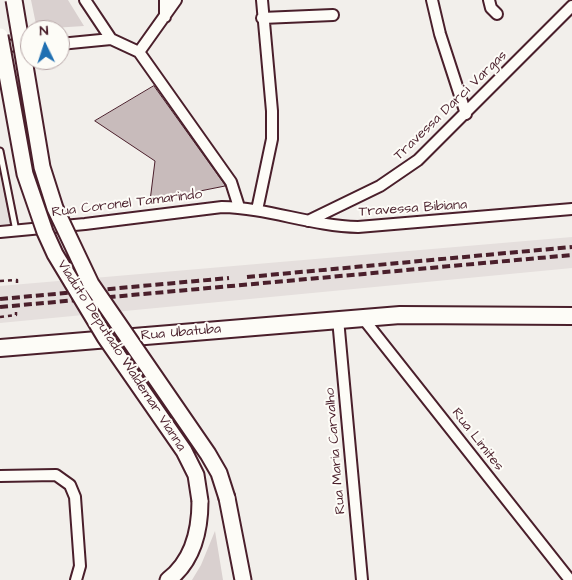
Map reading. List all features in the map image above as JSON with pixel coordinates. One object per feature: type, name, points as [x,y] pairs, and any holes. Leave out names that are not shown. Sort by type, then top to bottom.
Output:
[{"type":"main road","name":"Viaduto Deputado Waldemar Vianna","points":[[14,0],[42,167],[55,208],[91,284],[208,454],[218,473],[227,498],[243,580]]},
{"type":"main road","name":"Viaduto Deputado Waldemar Vianna","points":[[0,36],[25,174],[45,232],[55,254],[105,337],[184,451],[196,475],[200,501],[200,524],[187,558],[168,580]]},
{"type":"main road","name":"Rua Ubatuba","points":[[0,348],[362,317],[454,314],[572,316]]},
{"type":"street","points":[[85,0],[111,39]]},
{"type":"street","points":[[165,0],[165,18]]},
{"type":"street","points":[[140,52],[176,0]]},
{"type":"street","points":[[257,210],[272,139],[272,111],[262,18],[262,0]]},
{"type":"street","points":[[432,0],[440,34],[466,114]]},
{"type":"street","points":[[489,0],[497,14]]},
{"type":"street","name":"Travessa Darci Vargas","points":[[308,220],[397,176],[418,160],[571,8]]},
{"type":"street","points":[[262,18],[333,15]]},
{"type":"street","points":[[70,43],[111,39],[140,52],[231,182],[239,207]]},
{"type":"street","points":[[0,46],[20,45]]},
{"type":"street","name":"Rua Coronel Tamarindo","points":[[0,232],[169,215],[206,208],[239,207],[257,210]]},
{"type":"street","name":"Travessa Bibiana","points":[[257,210],[341,226],[395,225],[572,209]]},
{"type":"street","name":"Rua Limites","points":[[362,317],[570,580]]},
{"type":"street","name":"Rua Maria Carvalho","points":[[338,319],[362,580]]},
{"type":"street","points":[[0,476],[56,475],[70,485],[75,497],[78,576]]},
{"type":"lane","points":[[0,151],[16,231]]},
{"type":"path","points":[[0,281],[17,280],[17,283]]},
{"type":"path","points":[[0,317],[16,315],[16,312]]},
{"type":"shaded area","points":[[31,0],[68,0],[84,26],[70,27],[70,20],[35,20]]},
{"type":"shaded area","points":[[0,162],[12,228],[0,229]]},
{"type":"shaded area","points":[[572,237],[572,268],[0,323],[0,286]]},
{"type":"shaded area","points":[[215,531],[223,580],[192,580],[201,565]]},
{"type":"building","points":[[154,86],[225,186],[150,201],[155,161],[95,121]]},
{"type":"railway","points":[[247,277],[572,247]]},
{"type":"railway","points":[[0,307],[572,255]]},
{"type":"railway","points":[[0,299],[229,278]]}]
